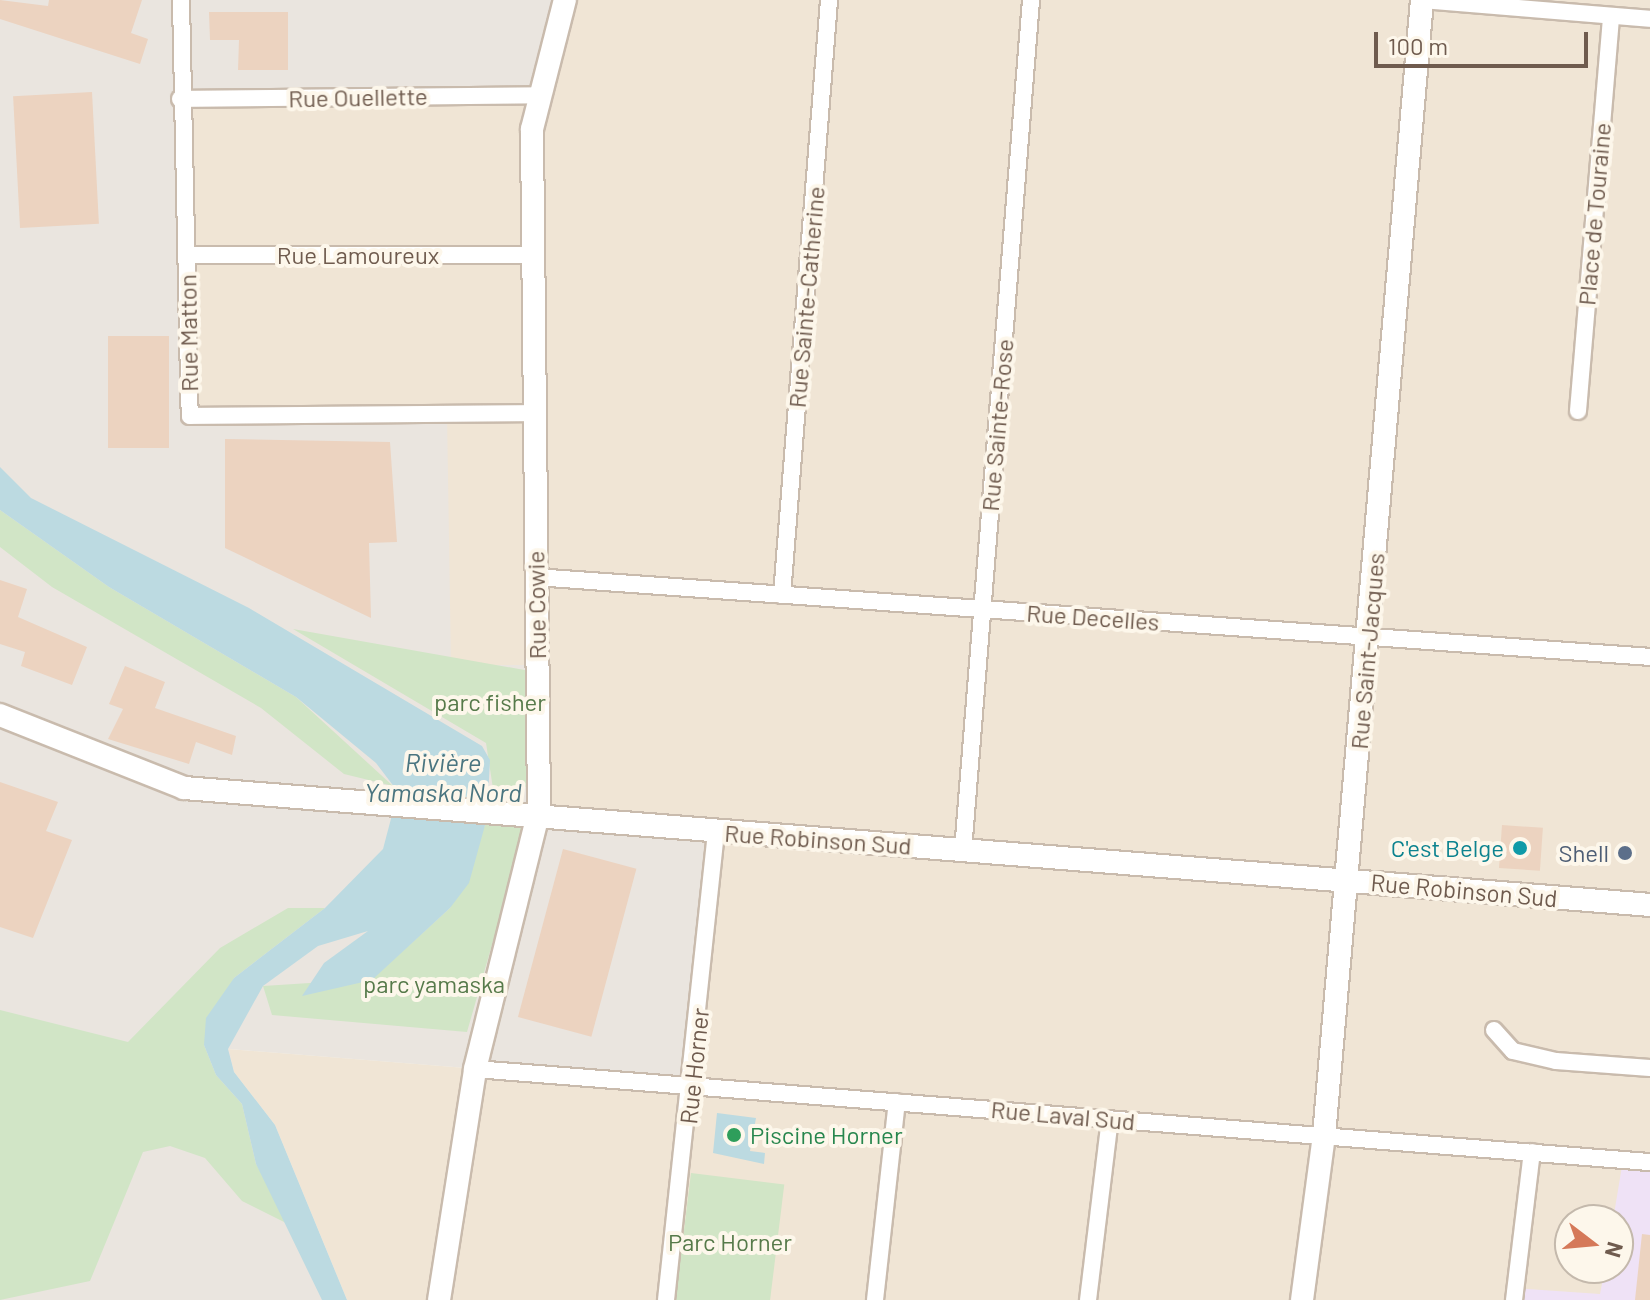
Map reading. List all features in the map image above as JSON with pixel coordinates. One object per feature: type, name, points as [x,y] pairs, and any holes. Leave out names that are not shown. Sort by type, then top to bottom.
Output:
[{"type":"street","name":"Rue Matton","points":[[181,0],[180,99],[190,416],[537,413]]},
{"type":"street","name":"Rue Cowie","points":[[439,1300],[475,1069],[530,817],[537,413],[530,255],[535,95],[565,0]]},
{"type":"street","name":"Rue Sainte-Catherine","points":[[782,595],[829,0]]},
{"type":"street","name":"Rue Sainte-Rose","points":[[963,851],[1031,0]]},
{"type":"street","points":[[1422,0],[1650,19]]},
{"type":"street","name":"Rue Saint-Jacques","points":[[1302,1300],[1324,1136],[1422,0]]},
{"type":"street","name":"Place de Touraine","points":[[1578,411],[1611,16]]},
{"type":"street","name":"Rue Ouellette","points":[[180,99],[535,95]]},
{"type":"street","name":"Rue Lamoureux","points":[[187,255],[530,255]]},
{"type":"street","name":"Rue Decelles","points":[[535,577],[1650,657]]},
{"type":"street","name":"Rue Robinson Sud","points":[[0,715],[184,788],[1650,905]]},
{"type":"street","name":"Rue Horner","points":[[666,1300],[693,1086],[716,831]]},
{"type":"street","points":[[1494,1030],[1513,1051],[1650,1068]]},
{"type":"street","name":"Rue Laval Sud","points":[[475,1069],[1650,1162]]},
{"type":"street","points":[[875,1300],[897,1102]]},
{"type":"street","points":[[1088,1300],[1110,1119]]},
{"type":"street","points":[[1514,1300],[1532,1152]]},
{"type":"shaded area","points":[[0,0],[565,0],[535,95],[181,99],[190,416],[447,413],[451,665],[537,665],[538,817],[716,831],[693,1086],[229,1049],[234,1072],[275,1125],[347,1300],[0,1300]]},
{"type":"shaded area","points":[[565,0],[1650,0],[1650,1300],[347,1300],[275,1125],[234,1072],[228,1049],[693,1086],[451,666],[190,416],[180,99]]},
{"type":"shaded area","points":[[1623,1160],[1650,1162],[1650,1300],[1514,1300],[1515,1288],[1600,1294],[1602,1284],[1634,1284],[1634,1204],[1616,1204]]},
{"type":"green space","points":[[0,510],[109,587],[296,697],[393,786],[344,774],[261,708],[52,587],[0,547]]},
{"type":"green space","name":"parc fisher","points":[[293,629],[530,671],[528,786],[494,795],[486,743]]},
{"type":"green space","name":"parc yamaska","points":[[485,825],[526,826],[467,1032],[272,1015],[263,986],[372,979],[450,908]]},
{"type":"green space","points":[[288,908],[325,908],[234,978],[204,1045],[216,1075],[242,1104],[256,1164],[292,1226],[242,1201],[205,1158],[170,1146],[143,1152],[90,1281],[0,1300],[0,1010],[128,1042],[220,948]]},
{"type":"green space","name":"Parc Horner","points":[[691,1173],[784,1184],[770,1300],[675,1300]]},
{"type":"water","name":"Rivière Yamaska Nord","points":[[0,467],[31,498],[249,608],[482,746],[490,760],[487,818],[469,883],[450,908],[372,980],[302,996],[324,963],[368,931],[318,946],[263,986],[228,1049],[234,1072],[275,1125],[347,1300],[322,1300],[256,1164],[242,1104],[216,1075],[204,1045],[206,1018],[234,978],[325,908],[383,849],[398,792],[376,763],[296,697],[109,587],[0,510]]},
{"type":"water","name":"Piscine Horner","points":[[717,1113],[756,1118],[750,1151],[765,1153],[764,1164],[713,1153]]},
{"type":"building","points":[[0,0],[48,6],[49,0],[142,0],[131,33],[148,39],[140,64],[0,19]]},
{"type":"building","points":[[209,12],[288,12],[288,70],[238,70],[239,40],[210,40]]},
{"type":"building","points":[[92,92],[99,224],[20,228],[13,96]]},
{"type":"building","points":[[108,336],[169,336],[169,448],[108,448]]},
{"type":"building","points":[[225,439],[390,442],[397,542],[369,543],[371,618],[225,548]]},
{"type":"building","points":[[0,580],[27,589],[18,617],[87,647],[72,685],[21,666],[25,652],[0,644]]},
{"type":"building","points":[[125,666],[165,682],[155,708],[236,736],[232,755],[196,742],[189,764],[108,739],[123,709],[109,704]]},
{"type":"building","points":[[0,782],[58,802],[46,831],[72,840],[33,938],[0,927]]},
{"type":"building","name":"C'est Belge","points":[[1502,825],[1543,828],[1540,871],[1499,868]]},
{"type":"building","points":[[563,849],[636,869],[591,1037],[518,1017]]},
{"type":"building","points":[[1642,1234],[1650,1235],[1650,1300],[1635,1300]]},
{"type":"place","name":"C'est Belge","points":[[1520,848]]},
{"type":"place","name":"Shell","points":[[1625,853]]},
{"type":"place","name":"Piscine Horner","points":[[734,1135]]}]
